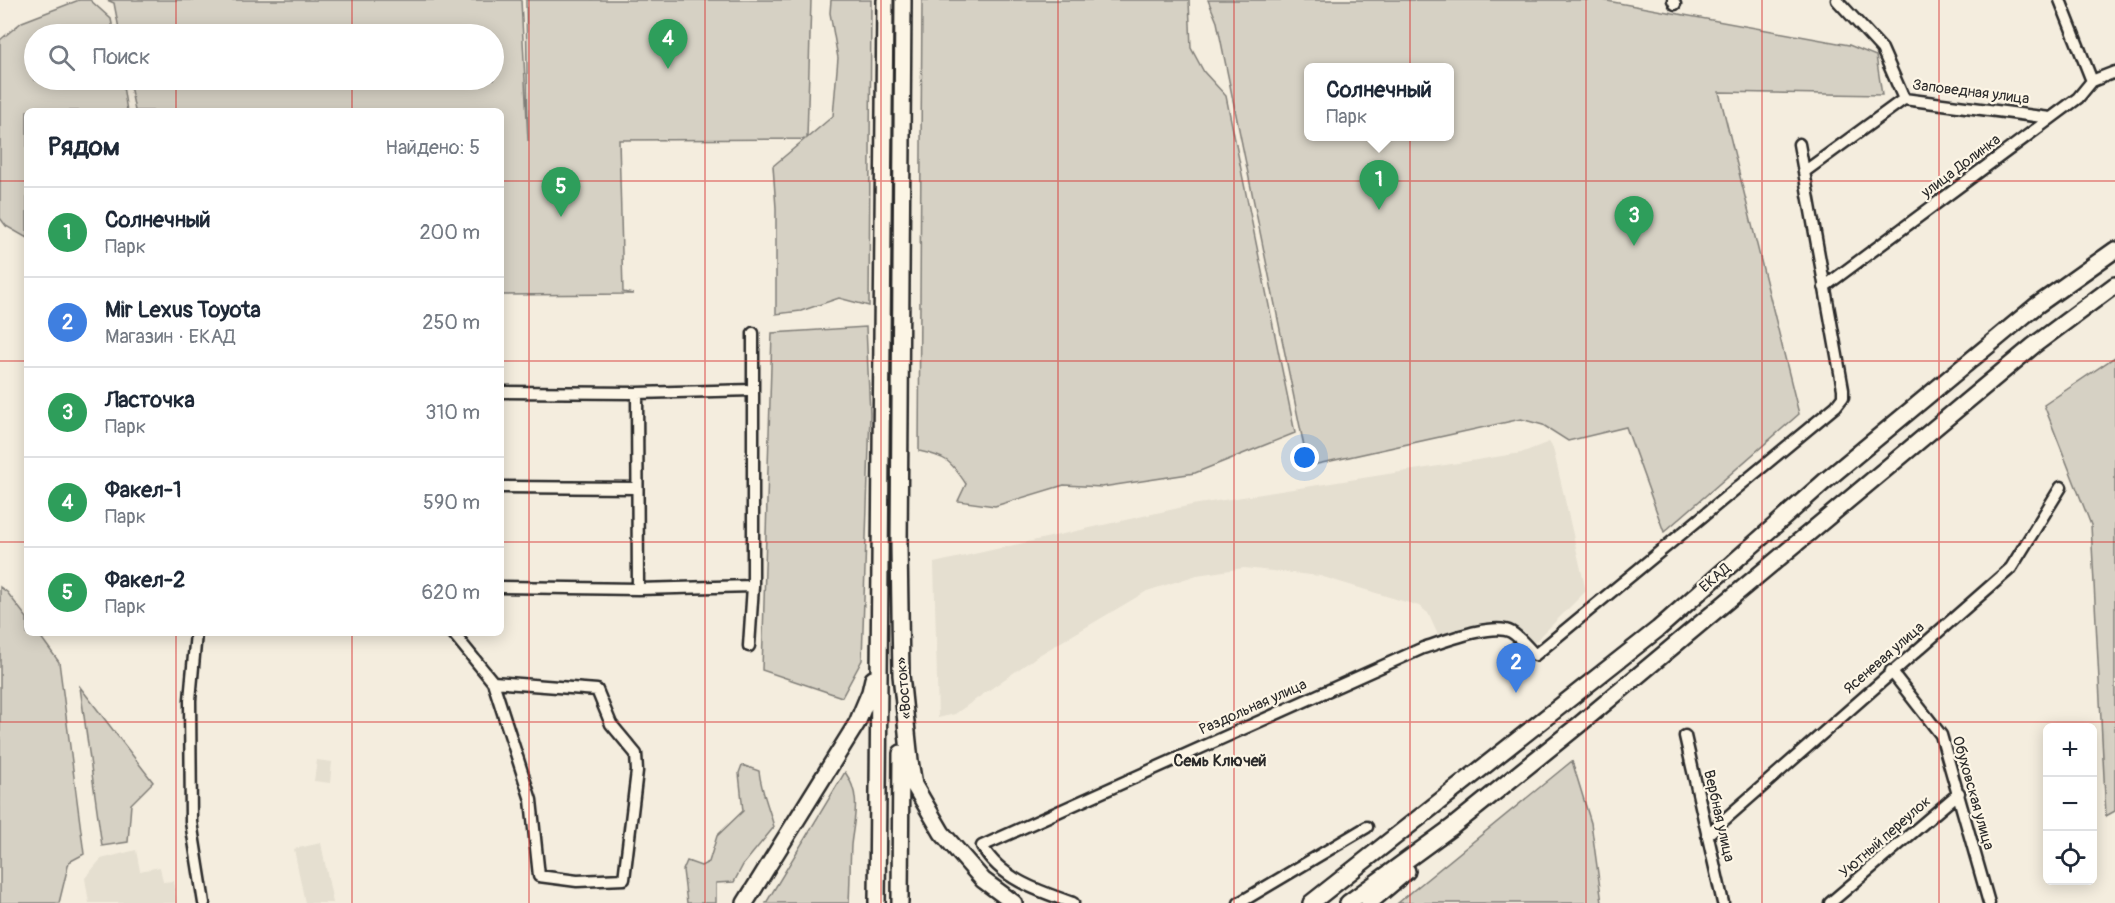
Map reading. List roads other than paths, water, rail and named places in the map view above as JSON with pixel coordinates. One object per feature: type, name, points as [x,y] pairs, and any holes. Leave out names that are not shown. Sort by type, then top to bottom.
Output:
[{"type":"highway","name":"«Восток»","points":[[877,903],[885,0]]},
{"type":"highway","name":"«Восток»","points":[[903,0],[901,675],[911,772],[918,793],[942,833],[964,861],[983,880],[1014,903]]},
{"type":"highway","name":"ЕКАД","points":[[1311,903],[1658,629],[1824,482],[2036,306],[2115,250]]},
{"type":"highway","name":"ЕКАД","points":[[1348,903],[1452,827],[2032,346],[2115,285]]},
{"type":"highway","points":[[745,903],[857,723],[870,692],[879,640]]},
{"type":"highway","points":[[900,903],[901,675]]},
{"type":"highway","points":[[1369,903],[1452,827]]},
{"type":"highway","points":[[1305,903],[1332,887]]},
{"type":"street","points":[[1837,0],[1882,49],[1904,99]]},
{"type":"street","points":[[2060,0],[2092,81]]},
{"type":"street","name":"улица Долинка","points":[[1824,287],[2078,98],[2092,81],[2115,72]]},
{"type":"street","name":"Заповедная улица","points":[[1804,172],[1904,99],[2050,118]]},
{"type":"street","points":[[1799,144],[1824,287]]},
{"type":"street","name":"Раздольная улица","points":[[1073,903],[1017,881],[991,861],[982,846],[1423,648],[1476,633],[1500,629],[1510,631],[1535,655],[1836,406],[1843,397],[1824,287]]},
{"type":"street","points":[[749,646],[753,586],[753,333]]},
{"type":"street","points":[[504,392],[637,393],[753,390]]},
{"type":"street","points":[[637,393],[638,589]]},
{"type":"street","name":"Ясеневая улица","points":[[1707,835],[2011,568],[2061,487]]},
{"type":"street","points":[[504,488],[637,488]]},
{"type":"street","points":[[504,587],[638,589],[753,586]]},
{"type":"street","points":[[196,636],[190,700],[191,822],[204,903]]},
{"type":"street","points":[[455,636],[493,682],[531,800],[539,876],[577,881],[624,879],[637,771],[636,754],[611,724],[597,690],[493,682]]},
{"type":"street","name":"Обуховская улица","points":[[1891,671],[1941,735],[1989,903]]},
{"type":"street","name":"Вербная улица","points":[[1685,736],[1723,903]]},
{"type":"street","name":"Уютный переулок","points":[[1830,903],[1959,793]]},
{"type":"street","points":[[1239,903],[1366,827]]},
{"type":"place","name":"Факел-1","points":[[668,69]]},
{"type":"place","name":"Солнечный","points":[[1379,210]]},
{"type":"place","name":"Факел-2","points":[[561,217]]},
{"type":"place","name":"Ласточка","points":[[1634,246]]},
{"type":"place","name":"Mir Lexus Toyota","points":[[1516,693]]},
{"type":"district","name":"Семь Ключей","points":[[1220,761]]}]
